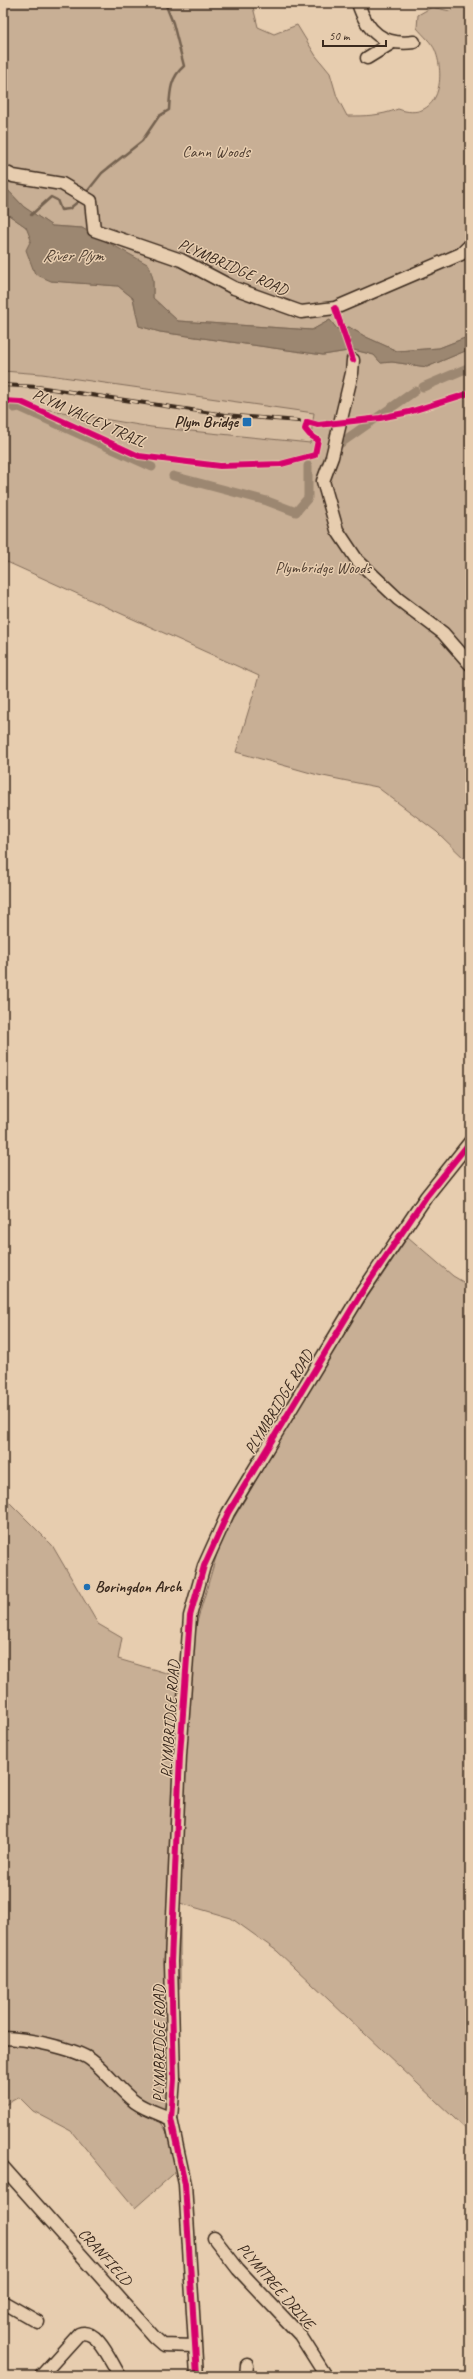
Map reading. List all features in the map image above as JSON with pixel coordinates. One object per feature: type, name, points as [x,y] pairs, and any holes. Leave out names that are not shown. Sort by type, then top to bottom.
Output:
[{"type":"street","points":[[358,3],[363,18],[372,30],[399,44],[414,42]]},
{"type":"street","points":[[367,58],[393,42]]},
{"type":"street","name":"PLYMBRIDGE ROAD","points":[[3,170],[13,176],[62,184],[91,201],[94,230],[181,260],[234,288],[301,312],[335,308],[461,254],[470,245]]},
{"type":"street","points":[[354,360],[332,457],[323,482],[337,530],[357,560],[398,599],[443,632],[470,664]]},
{"type":"street","name":"PLYMBRIDGE ROAD","points":[[197,2376],[185,2188],[171,2119],[174,2079],[171,1962],[180,1755],[190,1616],[204,1566],[228,1512],[360,1295],[426,1197],[470,1142]]},
{"type":"street","points":[[3,2038],[47,2045],[84,2056],[95,2063],[135,2102],[148,2110],[171,2119]]},
{"type":"street","name":"CRANFIELD","points":[[3,2166],[163,2345],[194,2346]]},
{"type":"street","name":"PLYMTREE DRIVE","points":[[214,2238],[238,2269],[295,2329],[320,2373]]},
{"type":"street","points":[[3,2302],[38,2322]]},
{"type":"street","points":[[41,2376],[79,2334],[85,2331],[91,2334],[98,2341],[120,2376]]},
{"type":"shaded area","points":[[3,371],[42,374],[314,412],[310,443],[151,427],[3,401]]},
{"type":"green space","name":"Cann Woods","points":[[3,3],[252,3],[258,27],[274,34],[297,25],[316,56],[330,73],[337,97],[347,116],[366,116],[398,109],[411,112],[422,110],[430,104],[436,96],[440,74],[434,47],[417,28],[418,15],[432,7],[450,11],[461,3],[470,3],[470,336],[439,348],[397,351],[366,337],[349,327],[337,329],[330,320],[312,330],[178,321],[153,298],[153,279],[82,228],[52,226],[24,207],[3,185]]},
{"type":"green space","name":"Plymbridge Woods","points":[[3,211],[26,227],[51,281],[118,286],[133,298],[139,326],[160,332],[323,355],[354,350],[374,355],[381,363],[392,362],[427,367],[470,349],[470,864],[437,832],[377,787],[318,775],[236,752],[259,676],[7,562],[3,565],[3,402],[151,427],[310,443],[314,413],[42,374],[3,371]]},
{"type":"green space","points":[[408,1237],[453,1276],[470,1286],[470,2133],[277,1951],[231,1918],[180,1903],[180,1988],[166,1991],[169,2101],[160,2121],[167,2132],[180,2168],[135,2208],[71,2131],[33,2111],[19,2097],[3,2106],[3,1496],[52,1545],[98,1624],[122,1638],[118,1659],[187,1679],[197,1622],[221,1540],[340,1338]]},
{"type":"water","name":"River Plym","points":[[3,185],[24,207],[52,226],[82,228],[149,265],[153,279],[153,298],[178,321],[312,330],[330,320],[337,329],[349,327],[366,337],[397,351],[439,348],[470,336],[470,349],[427,367],[392,362],[381,363],[374,355],[354,350],[323,355],[160,332],[139,326],[133,298],[118,286],[51,281],[35,274],[26,250],[31,240],[26,227],[3,211]]},
{"type":"waterway","points":[[86,193],[102,173],[142,141],[159,116],[169,110],[170,91],[173,80],[184,66],[173,23],[165,3]]},
{"type":"waterway","points":[[31,215],[51,197],[57,200],[61,210],[69,209],[80,200]]},
{"type":"waterway","points":[[423,387],[470,367]]},
{"type":"waterway","points":[[338,445],[415,391]]},
{"type":"waterway","points":[[14,408],[19,407],[152,467]]},
{"type":"waterway","points":[[173,476],[267,501],[296,512],[308,498],[308,466]]},
{"type":"railway","points":[[3,385],[38,387],[225,415],[299,421]]},
{"type":"cycle path","points":[[335,308],[353,360]]},
{"type":"cycle path","name":"PLYM VALLEY TRAIL","points":[[3,401],[21,402],[139,456],[220,466],[281,464],[315,455],[318,440],[310,435],[305,429],[307,422],[318,425],[380,418],[409,412],[470,393]]},
{"type":"cycle path","points":[[197,2376],[185,2184],[171,2119],[174,2079],[171,1962],[180,1755],[190,1616],[204,1566],[228,1513],[360,1295],[426,1197],[470,1142]]},
{"type":"place","name":"Plym Bridge","points":[[247,422]]},
{"type":"place","name":"Boringdon Arch","points":[[87,1587]]}]
